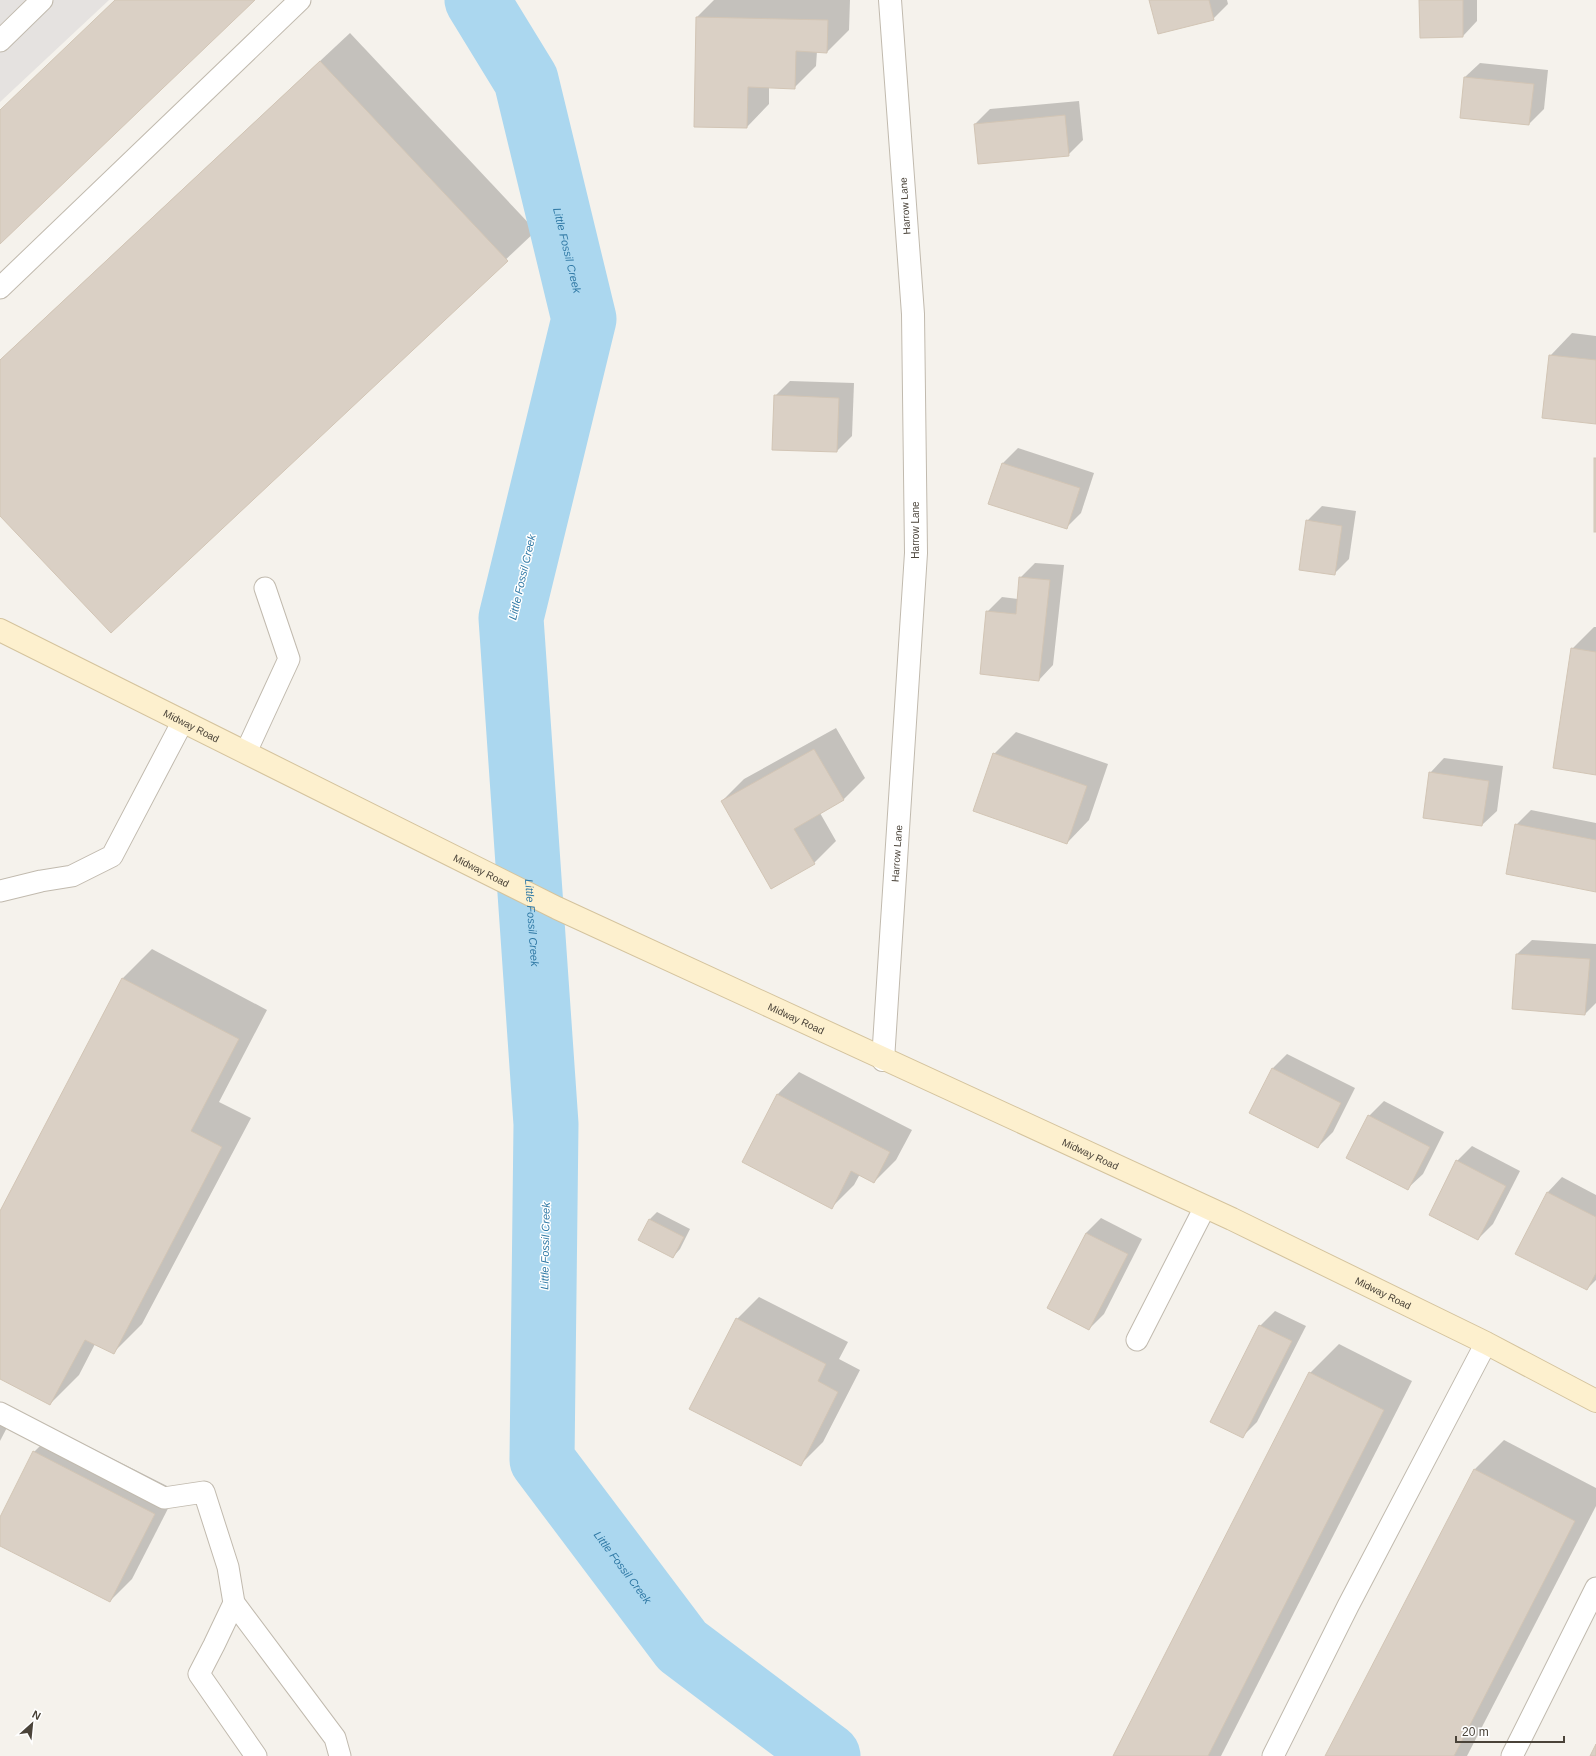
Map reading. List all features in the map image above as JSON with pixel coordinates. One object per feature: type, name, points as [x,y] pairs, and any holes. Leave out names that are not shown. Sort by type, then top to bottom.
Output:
[{"type":"main road","name":"Midway Road","points":[[0,630],[558,908],[883,1060],[1205,1207],[1486,1343],[1596,1401]]},
{"type":"street","name":"Harrow Lane","points":[[883,1060],[916,553],[913,314],[890,0]]},
{"type":"lane","points":[[0,41],[42,0]]},
{"type":"lane","points":[[0,288],[300,0]]},
{"type":"lane","points":[[246,752],[289,659],[265,588]]},
{"type":"lane","points":[[0,891],[41,880],[72,876],[112,856],[183,721]]},
{"type":"lane","points":[[1137,1340],[1205,1207]]},
{"type":"lane","points":[[1273,1756],[1352,1600],[1486,1343]]},
{"type":"lane","points":[[0,1413],[164,1498],[204,1492],[228,1567],[234,1603],[335,1738],[340,1756]]},
{"type":"lane","points":[[1512,1756],[1596,1588]]},
{"type":"lane","points":[[234,1603],[199,1674],[256,1756]]},
{"type":"shaded area","points":[[0,0],[109,0],[0,102]]},
{"type":"building","points":[[115,0],[255,0],[0,244],[0,110]]},
{"type":"building","points":[[1149,0],[1209,0],[1214,20],[1158,34]]},
{"type":"building","points":[[1419,0],[1463,0],[1463,37],[1420,38]]},
{"type":"building","points":[[696,17],[828,20],[827,53],[796,51],[795,89],[748,87],[747,128],[694,127]]},
{"type":"building","points":[[320,61],[508,261],[111,633],[0,516],[0,360]]},
{"type":"building","points":[[1464,77],[1534,84],[1529,125],[1460,118]]},
{"type":"building","points":[[1065,115],[1069,156],[978,164],[974,124]]},
{"type":"building","points":[[1549,355],[1596,360],[1596,424],[1542,418]]},
{"type":"building","points":[[774,395],[839,398],[837,452],[772,450]]},
{"type":"building","points":[[1594,458],[1596,458],[1596,532],[1594,532]]},
{"type":"building","points":[[1002,463],[1080,488],[1067,529],[988,504]]},
{"type":"building","points":[[1306,520],[1342,526],[1335,575],[1299,570]]},
{"type":"building","points":[[1019,577],[1050,580],[1039,681],[980,674],[986,611],[1016,614]]},
{"type":"building","points":[[1571,648],[1596,652],[1596,775],[1553,768]]},
{"type":"building","points":[[814,749],[844,800],[794,829],[815,864],[771,889],[721,801]]},
{"type":"building","points":[[993,753],[1087,786],[1067,844],[973,811]]},
{"type":"building","points":[[1429,772],[1489,781],[1482,826],[1423,818]]},
{"type":"building","points":[[1515,824],[1596,840],[1596,892],[1506,874]]},
{"type":"building","points":[[1516,954],[1590,959],[1585,1015],[1512,1009]]},
{"type":"building","points":[[122,978],[239,1039],[191,1131],[222,1147],[114,1354],[85,1340],[50,1405],[0,1379],[0,1211]]},
{"type":"building","points":[[1272,1068],[1341,1103],[1318,1148],[1249,1113]]},
{"type":"building","points":[[777,1094],[890,1152],[874,1183],[851,1171],[832,1209],[742,1162]]},
{"type":"building","points":[[1368,1115],[1430,1147],[1408,1190],[1346,1158]]},
{"type":"building","points":[[1456,1160],[1506,1186],[1478,1240],[1429,1215]]},
{"type":"building","points":[[1547,1192],[1596,1217],[1596,1273],[1587,1290],[1515,1254]]},
{"type":"building","points":[[649,1219],[684,1237],[673,1258],[638,1240]]},
{"type":"building","points":[[1086,1233],[1128,1254],[1089,1330],[1047,1308]]},
{"type":"building","points":[[736,1318],[826,1364],[818,1381],[838,1392],[801,1466],[689,1409]]},
{"type":"building","points":[[1259,1325],[1292,1341],[1243,1438],[1210,1422]]},
{"type":"building","points":[[1309,1372],[1384,1410],[1208,1756],[1113,1756]]},
{"type":"building","points":[[33,1451],[155,1514],[110,1602],[0,1546],[0,1517]]},
{"type":"building","points":[[1474,1469],[1575,1521],[1454,1756],[1325,1756]]},
{"type":"building","points":[[1596,1744],[1596,1756],[1590,1756]]},
{"type":"waterway","name":"Little Fossil Creek","points":[[477,0],[526,80],[584,319],[511,618],[546,1124],[542,1460],[682,1646],[828,1756]]}]
